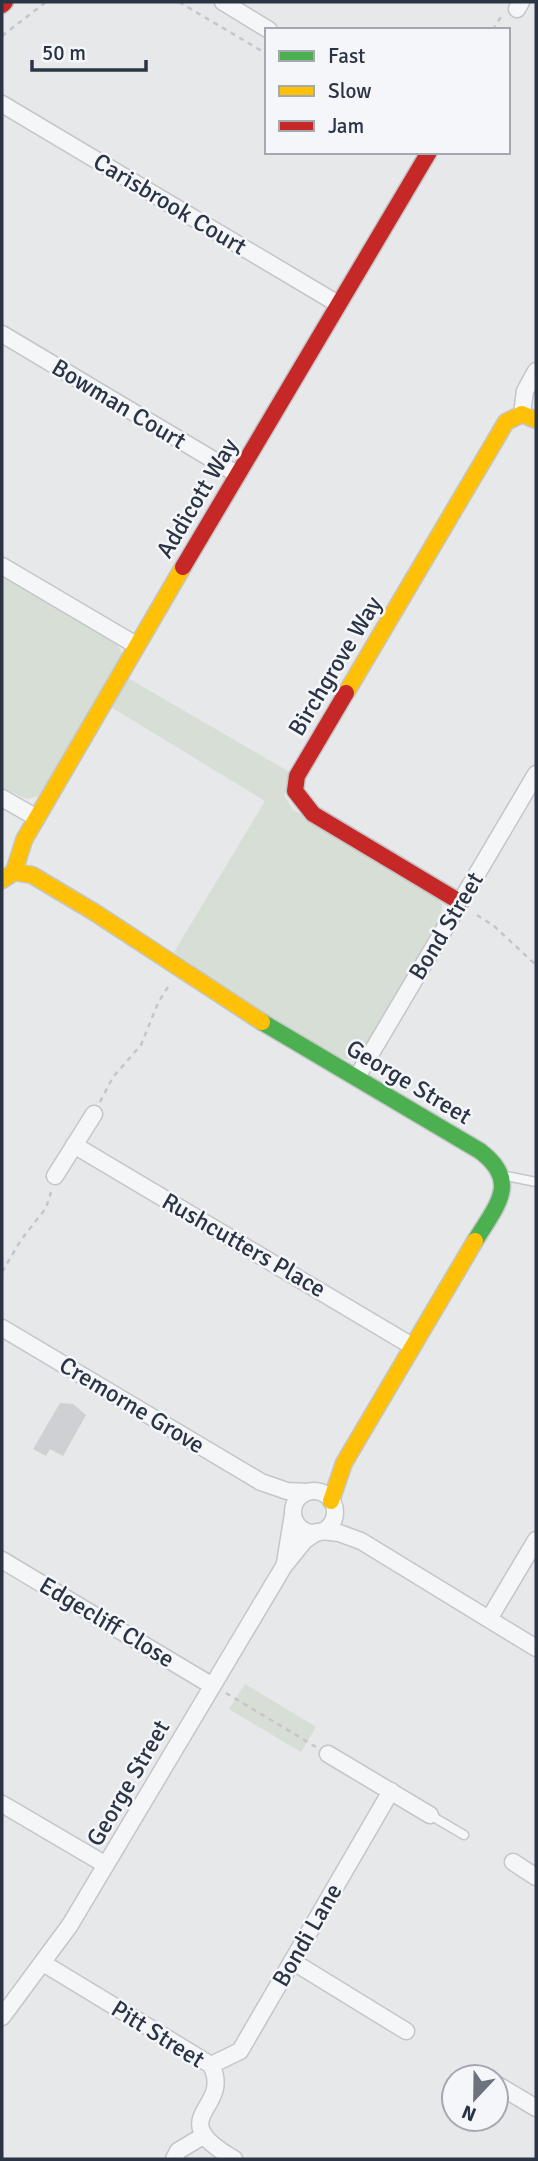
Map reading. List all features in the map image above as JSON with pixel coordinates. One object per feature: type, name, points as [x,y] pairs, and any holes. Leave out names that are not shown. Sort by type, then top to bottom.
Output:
[{"type":"street","points":[[223,2],[266,28]]},
{"type":"street","name":"Carisbrook Court","points":[[2,104],[338,304]]},
{"type":"street","name":"Addicott Way","points":[[8,876],[24,840],[136,645],[428,154]]},
{"type":"street","name":"Bowman Court","points":[[2,334],[237,474]]},
{"type":"street","points":[[529,417],[524,391],[536,371]]},
{"type":"street","name":"Birchgrove Way","points":[[460,902],[313,814],[295,791],[297,776],[506,422],[529,417]]},
{"type":"street","points":[[2,566],[136,645]]},
{"type":"street","name":"Bond Street","points":[[356,1077],[536,774]]},
{"type":"street","points":[[2,798],[37,818]]},
{"type":"street","name":"George Street","points":[[8,876],[32,875],[94,912],[234,1004],[480,1151],[493,1161],[503,1175]]},
{"type":"street","points":[[55,1175],[94,1114]]},
{"type":"street","name":"Rushcutters Place","points":[[74,1145],[412,1346]]},
{"type":"street","points":[[320,1532],[332,1522],[333,1504],[344,1463],[500,1199],[503,1175]]},
{"type":"street","name":"Cremorne Grove","points":[[2,1328],[261,1482],[287,1491],[309,1492]]},
{"type":"street","points":[[344,1463],[298,1499],[293,1512],[299,1526],[304,1530],[339,1533],[361,1541],[536,1648]]},
{"type":"street","name":"Cremorne Grove","points":[[261,1482],[293,1512]]},
{"type":"street","points":[[309,1492],[323,1493],[361,1541]]},
{"type":"street","name":"George Street","points":[[284,1566],[293,1512]]},
{"type":"street","name":"George Street","points":[[2,2017],[70,1925],[284,1566],[304,1541],[320,1532]]},
{"type":"street","points":[[489,1619],[536,1540]]},
{"type":"street","name":"Edgecliff Close","points":[[2,1560],[211,1685]]},
{"type":"street","points":[[328,1754],[430,1815]]},
{"type":"street","name":"Bondi Lane","points":[[211,2065],[240,2051],[391,1791]]},
{"type":"street","points":[[2,1804],[106,1865]]},
{"type":"street","points":[[513,1863],[536,1877]]},
{"type":"street","points":[[292,1961],[406,2031]]},
{"type":"street","name":"Pitt Street","points":[[43,1964],[211,2065],[217,2076],[215,2092],[200,2120],[203,2136]]},
{"type":"street","points":[[510,2092],[536,2108]]},
{"type":"street","points":[[174,2159],[178,2151],[203,2136],[211,2146],[234,2159]]},
{"type":"lane","points":[[503,1175],[536,1182]]},
{"type":"lane","points":[[430,1815],[464,1835]]},
{"type":"path","points":[[2,36],[46,2]]},
{"type":"path","points":[[179,2],[265,53]]},
{"type":"path","points":[[477,915],[494,926],[536,965]]},
{"type":"path","points":[[94,1114],[113,1077],[141,1045],[168,985],[177,991]]},
{"type":"path","points":[[2,1272],[21,1240],[46,1208],[55,1175]]},
{"type":"path","points":[[211,1685],[328,1754]]},
{"type":"shaded area","points":[[2,574],[116,640],[122,654],[39,796],[27,799],[2,788]]},
{"type":"shaded area","points":[[126,677],[293,774],[284,795],[292,809],[436,895],[442,905],[441,918],[364,1053],[350,1060],[339,1057],[240,999],[174,952],[265,801],[111,707]]},
{"type":"shaded area","points":[[245,1684],[316,1727],[301,1752],[229,1709]]},
{"type":"building","points":[[60,1403],[73,1404],[86,1415],[63,1456],[50,1449],[46,1456],[33,1449]]},
{"type":"traffic: fast","points":[[262,1022],[480,1151],[492,1162],[499,1173],[501,1194],[475,1241]]},
{"type":"traffic: slow","points":[[346,693],[506,422],[522,414],[536,420]]},
{"type":"traffic: slow","points":[[14,872],[24,840],[183,567]]},
{"type":"traffic: slow","points":[[2,880],[14,872],[32,875],[94,912],[262,1022]]},
{"type":"traffic: slow","points":[[331,1501],[344,1463],[475,1241]]},
{"type":"traffic: jam","points":[[2,5],[5,2]]},
{"type":"traffic: jam","points":[[183,567],[428,154]]},
{"type":"traffic: jam","points":[[346,693],[297,776],[295,791],[313,814],[460,902]]}]
